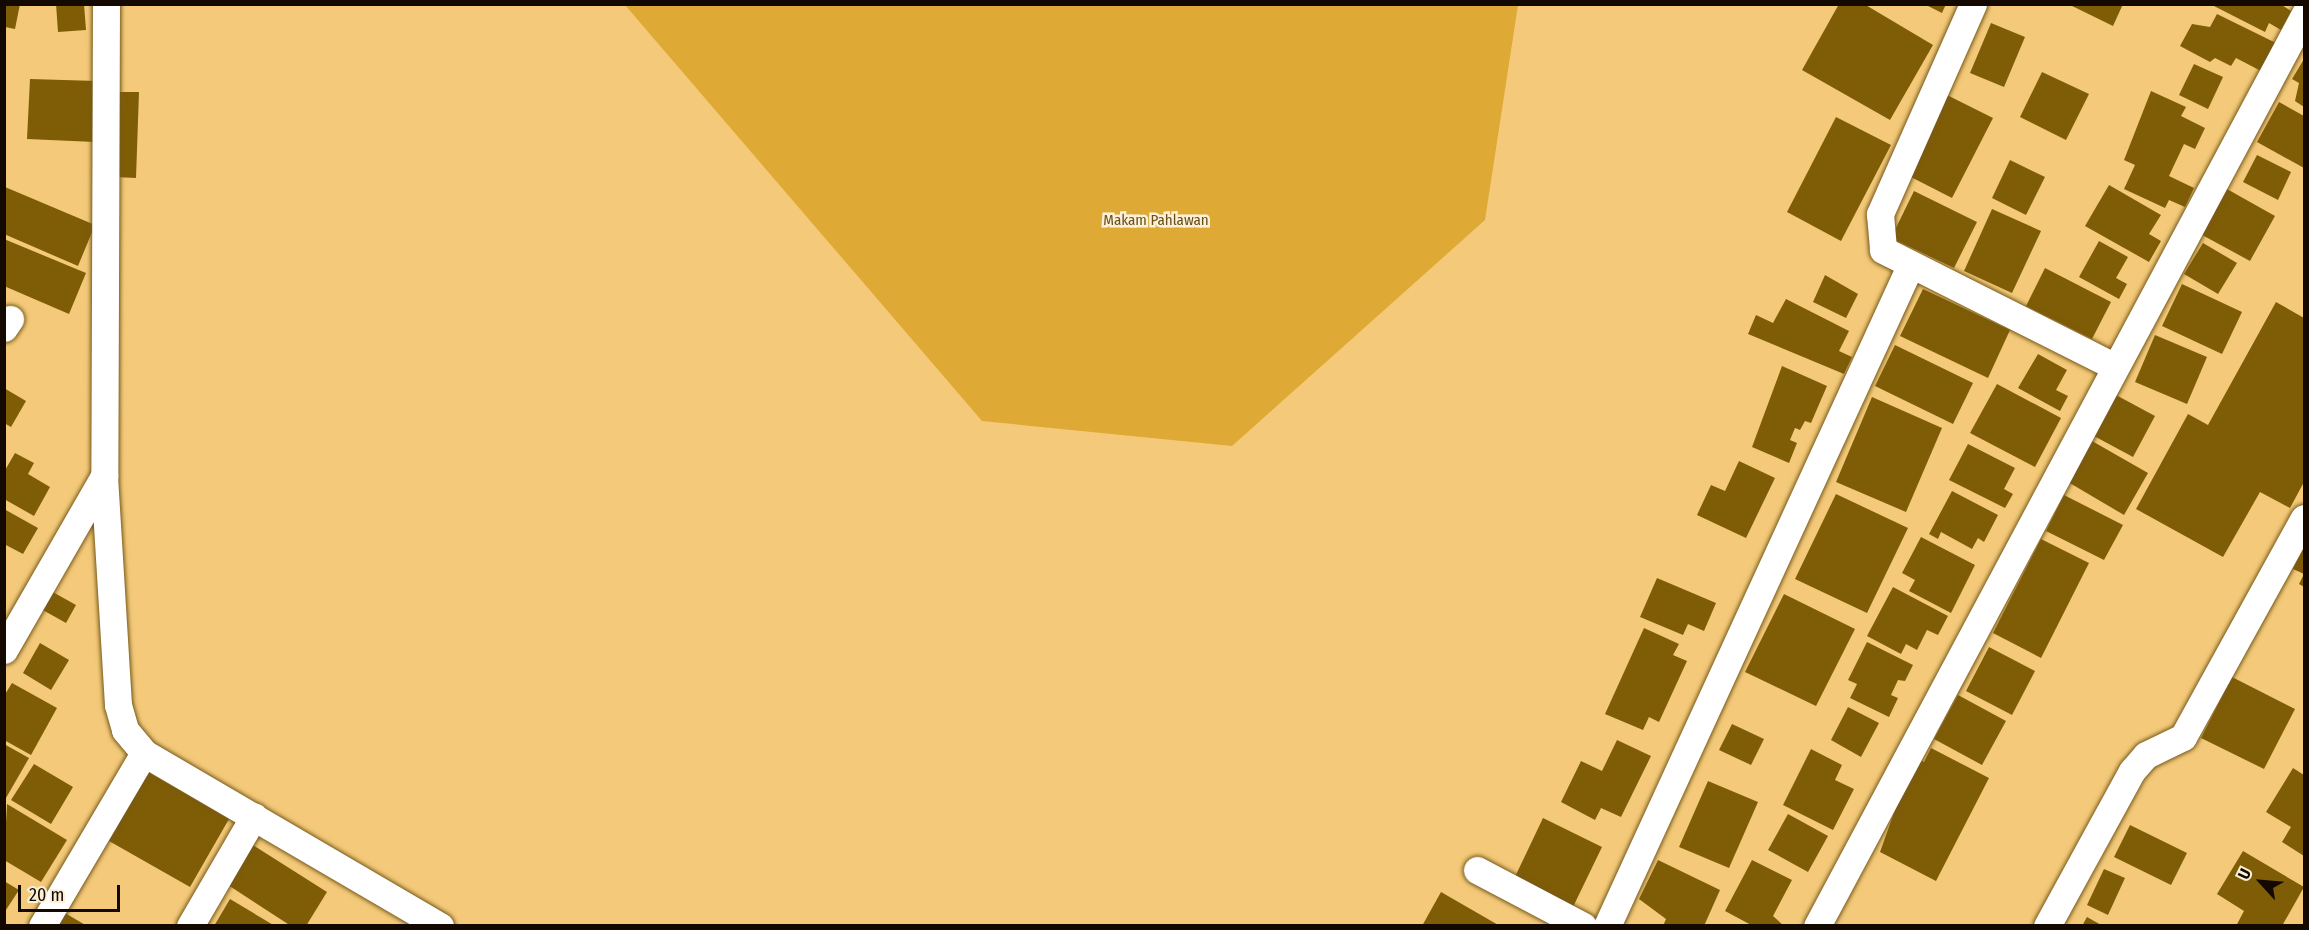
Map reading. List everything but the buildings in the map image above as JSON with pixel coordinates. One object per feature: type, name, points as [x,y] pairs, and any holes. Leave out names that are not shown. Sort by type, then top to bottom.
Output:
[{"type":"street","points":[[106,4],[104,476],[118,705],[125,730],[144,753],[440,926]]},
{"type":"street","points":[[1973,4],[1880,214],[1883,250],[1910,266],[2114,366]]},
{"type":"street","points":[[1817,926],[2114,366],[2304,15]]},
{"type":"street","points":[[1607,926],[1910,266]]},
{"type":"street","points":[[4,650],[104,476]]},
{"type":"street","points":[[2047,926],[2132,771],[2146,755],[2183,737],[2304,518]]},
{"type":"street","points":[[42,926],[144,753]]},
{"type":"street","points":[[189,926],[254,816]]},
{"type":"street","points":[[1477,870],[1583,926]]},
{"type":"green space","name":"Makam Pahlawan","points":[[625,5],[1518,5],[1485,220],[1232,446],[982,421]]}]
